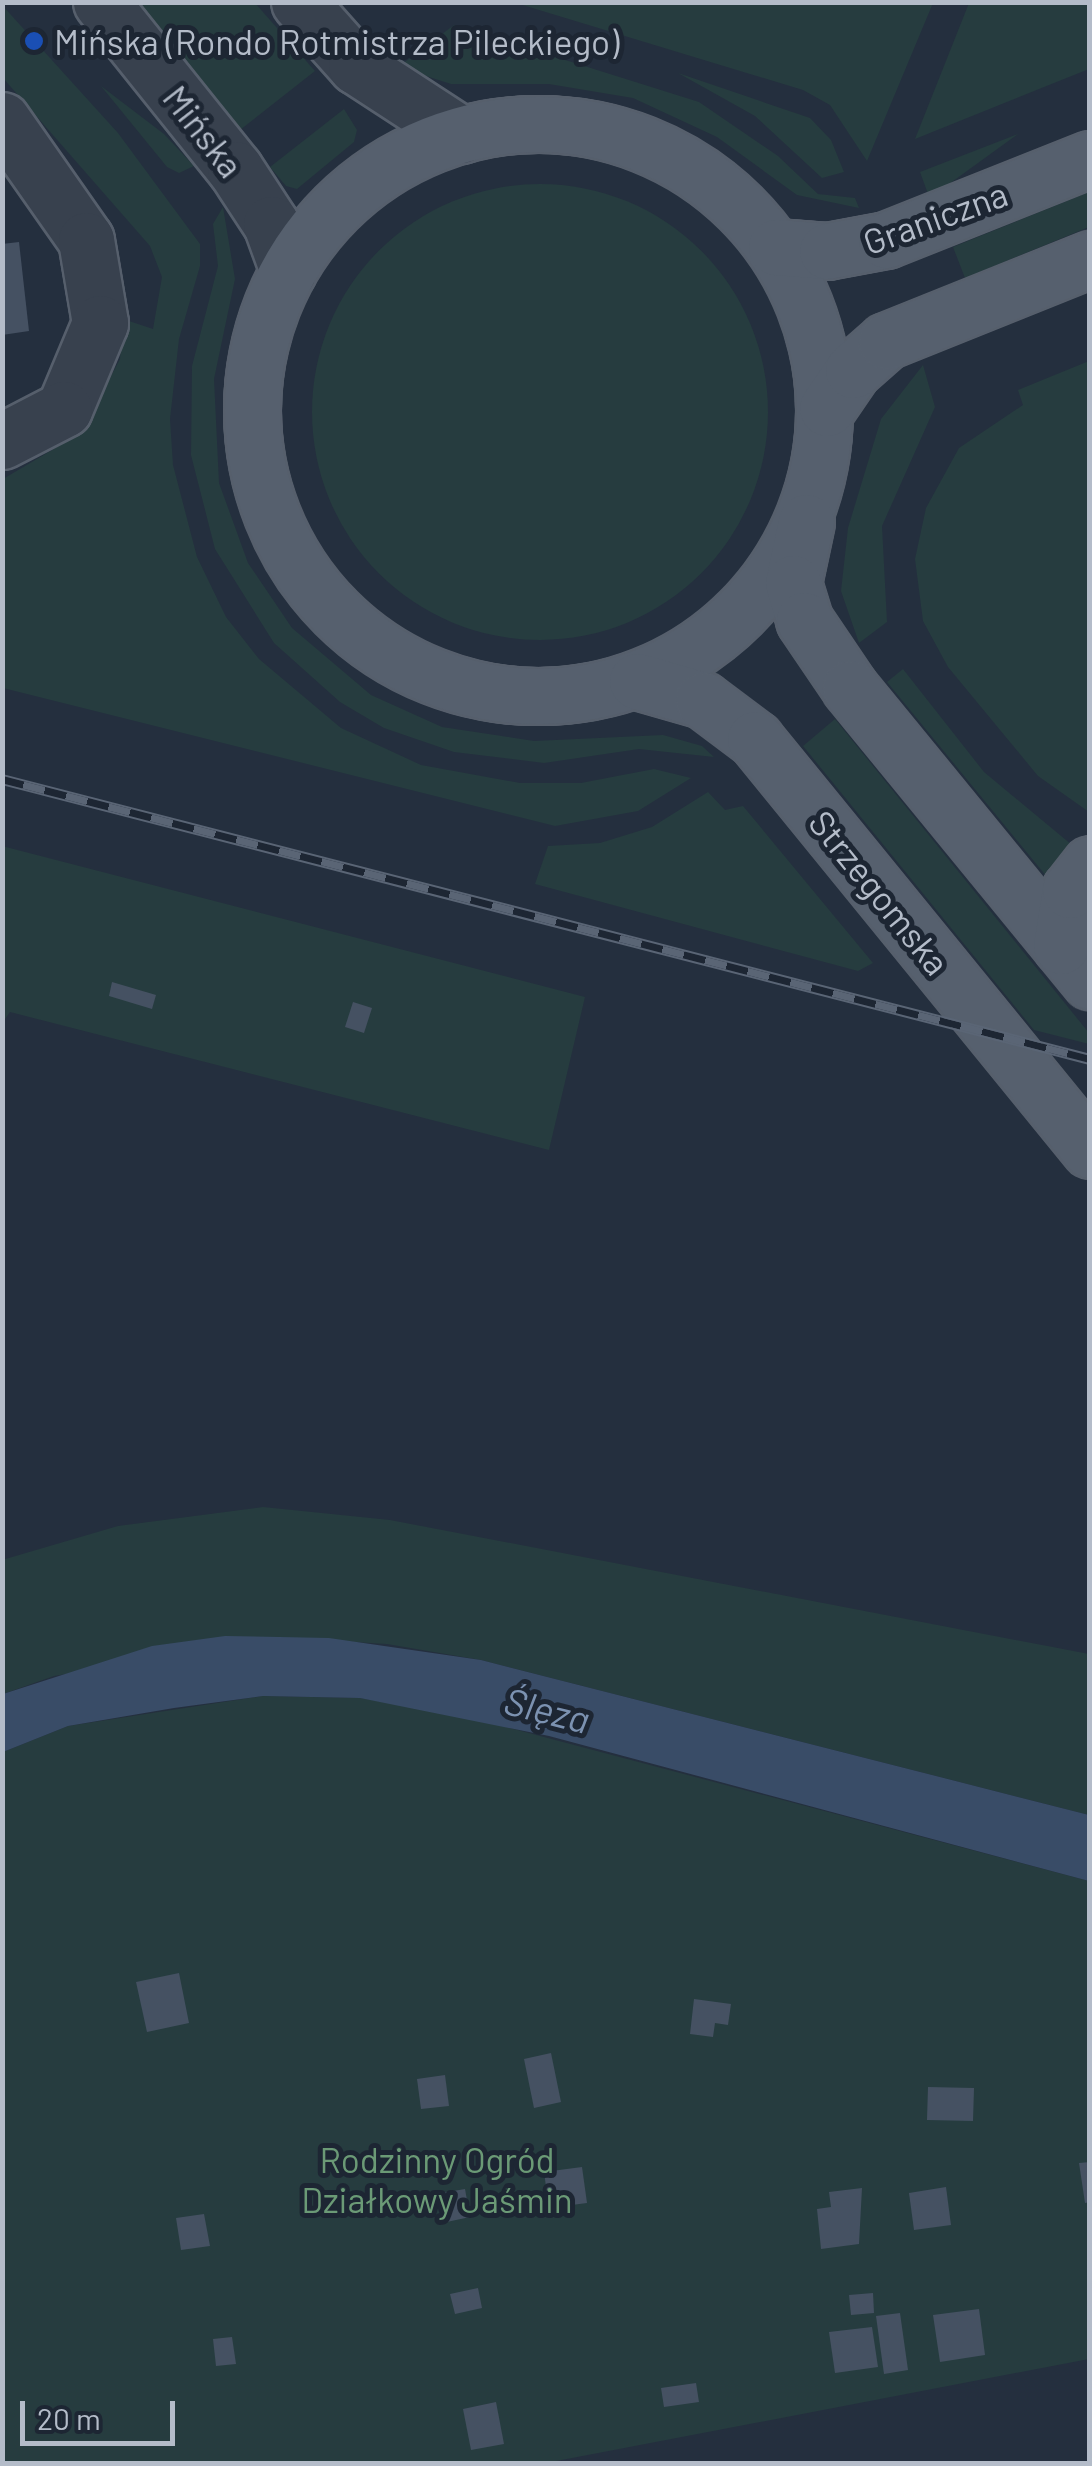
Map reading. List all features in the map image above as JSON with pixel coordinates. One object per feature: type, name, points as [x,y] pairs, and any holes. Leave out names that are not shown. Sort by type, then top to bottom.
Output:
[{"type":"main road","points":[[810,508],[736,604],[636,680],[593,695],[488,696],[416,672],[330,610],[285,546],[263,486],[253,428],[259,358],[288,271],[318,228],[368,181],[462,135],[553,125],[622,137],[687,166],[736,202],[776,246],[814,326],[827,408],[825,459],[794,563],[804,620],[850,688],[1075,964]]},
{"type":"main road","name":"Graniczna","points":[[776,246],[827,251],[886,240],[1090,159]]},
{"type":"main road","points":[[827,408],[854,370],[886,341],[1090,259]]},
{"type":"main road","name":"Strzegomska","points":[[636,680],[702,700],[755,739],[1090,1150]]},
{"type":"main road","points":[[1075,964],[1070,890],[1090,864]]},
{"type":"street","name":"Mińska","points":[[101,2],[235,169],[282,245],[288,271]]},
{"type":"street","points":[[300,2],[356,66],[462,135]]},
{"type":"street","points":[[2,120],[86,240],[100,322],[64,408],[2,441]]},
{"type":"green space","points":[[137,3],[255,3],[315,71],[240,130]]},
{"type":"green space","points":[[516,3],[933,3],[867,161],[830,105],[803,90]]},
{"type":"green space","points":[[969,3],[1089,3],[1089,69],[915,139]]},
{"type":"green space","points":[[2,5],[118,133],[200,244],[200,266],[179,339],[170,419],[173,465],[197,557],[226,617],[259,659],[341,728],[421,765],[520,783],[581,783],[654,769],[691,778],[638,811],[555,826],[3,688],[3,479],[81,433],[120,359],[123,319],[153,329],[162,277],[150,246],[3,78]]},
{"type":"green space","points":[[454,25],[699,102],[778,156],[818,194],[855,198],[859,208],[797,195],[717,137],[633,98],[549,84],[451,84],[398,67]]},
{"type":"green space","points":[[678,73],[810,118],[831,140],[844,172],[822,178],[755,116]]},
{"type":"green space","points":[[101,86],[164,134],[194,166],[179,173],[167,167]]},
{"type":"green space","points":[[344,109],[357,130],[354,142],[297,189],[286,186],[270,167]]},
{"type":"green space","points":[[1018,134],[949,184],[928,194],[920,172]]},
{"type":"green space","points":[[540,184],[584,189],[627,202],[667,223],[701,251],[729,285],[750,325],[763,368],[768,412],[763,456],[750,499],[729,539],[701,573],[667,601],[627,622],[584,635],[540,640],[496,635],[453,622],[413,601],[379,573],[351,539],[330,499],[317,456],[312,412],[317,368],[330,325],[351,285],[379,251],[413,223],[453,202],[496,189]]},
{"type":"green space","points":[[1089,192],[1089,227],[965,278],[953,247]]},
{"type":"green space","points":[[223,207],[235,279],[214,379],[219,483],[248,563],[292,628],[371,695],[442,727],[534,741],[663,735],[702,746],[714,757],[639,749],[544,763],[454,752],[384,728],[340,702],[274,643],[215,549],[191,455],[192,366],[218,266],[213,224]]},
{"type":"green space","points":[[1089,361],[1089,812],[1038,776],[948,667],[923,621],[915,559],[926,508],[959,448],[1023,405],[1018,390]]},
{"type":"green space","points":[[923,365],[935,407],[882,526],[887,622],[859,643],[841,591],[848,528],[881,419]]},
{"type":"green space","points":[[903,669],[984,772],[1078,850],[1047,877],[887,682]]},
{"type":"green space","points":[[835,719],[1089,1033],[1089,1044],[1034,1030],[803,746]]},
{"type":"green space","points":[[708,792],[725,810],[743,806],[873,963],[858,971],[535,884],[548,846],[600,843],[652,827]]},
{"type":"green space","points":[[2,846],[585,997],[549,1150],[10,1012],[3,1022]]},
{"type":"green space","points":[[263,1507],[390,1520],[1089,1654],[1089,1815],[481,1660],[387,1644],[287,1638],[54,1676],[3,1694],[2,1560],[118,1526]]},
{"type":"green space","name":"Rodzinny Ogród Działkowy Jaśmin","points":[[263,1696],[360,1698],[453,1713],[1089,1881],[1089,2359],[546,2463],[3,2464],[3,1752],[68,1726]]},
{"type":"water","name":"Ślęza","points":[[225,1636],[329,1638],[481,1660],[1089,1815],[1089,1881],[549,1736],[360,1698],[263,1696],[174,1708],[68,1726],[3,1752],[3,1694],[152,1646]]},
{"type":"building","points":[[19,242],[29,331],[2,335],[2,244]]},
{"type":"building","points":[[112,982],[156,995],[152,1009],[109,996]]},
{"type":"building","points":[[353,1002],[372,1008],[364,1033],[345,1027]]},
{"type":"building","points":[[179,1973],[189,2023],[147,2032],[136,1982]]},
{"type":"building","points":[[694,1999],[731,2004],[728,2025],[715,2023],[713,2037],[690,2034]]},
{"type":"building","points":[[551,2053],[561,2102],[534,2108],[524,2059]]},
{"type":"building","points":[[445,2075],[449,2106],[421,2109],[417,2079]]},
{"type":"building","points":[[928,2087],[974,2088],[973,2121],[927,2120]]},
{"type":"building","points":[[1090,2162],[1090,2202],[1085,2203],[1079,2163]]},
{"type":"building","points":[[582,2167],[587,2203],[549,2208],[544,2172]]},
{"type":"building","points":[[946,2187],[951,2225],[914,2230],[909,2193]]},
{"type":"building","points":[[862,2188],[859,2244],[821,2249],[817,2209],[831,2207],[829,2192]]},
{"type":"building","points":[[465,2189],[470,2217],[442,2223],[436,2194]]},
{"type":"building","points":[[204,2214],[210,2246],[181,2250],[176,2218]]},
{"type":"building","points":[[478,2288],[482,2308],[455,2314],[450,2294]]},
{"type":"building","points":[[873,2293],[874,2313],[851,2315],[849,2295]]},
{"type":"building","points":[[979,2309],[985,2355],[940,2362],[933,2315]]},
{"type":"building","points":[[900,2313],[908,2370],[884,2374],[876,2316]]},
{"type":"building","points":[[872,2327],[878,2367],[835,2373],[829,2332]]},
{"type":"building","points":[[232,2337],[236,2364],[216,2366],[213,2339]]},
{"type":"building","points":[[696,2383],[699,2402],[664,2407],[661,2388]]},
{"type":"building","points":[[496,2402],[504,2444],[471,2450],[463,2409]]},
{"type":"railway","points":[[2,779],[1090,1059]]},
{"type":"place","name":"Mińska (Rondo Rotmistrza Pileckiego)","points":[[34,41]]}]
